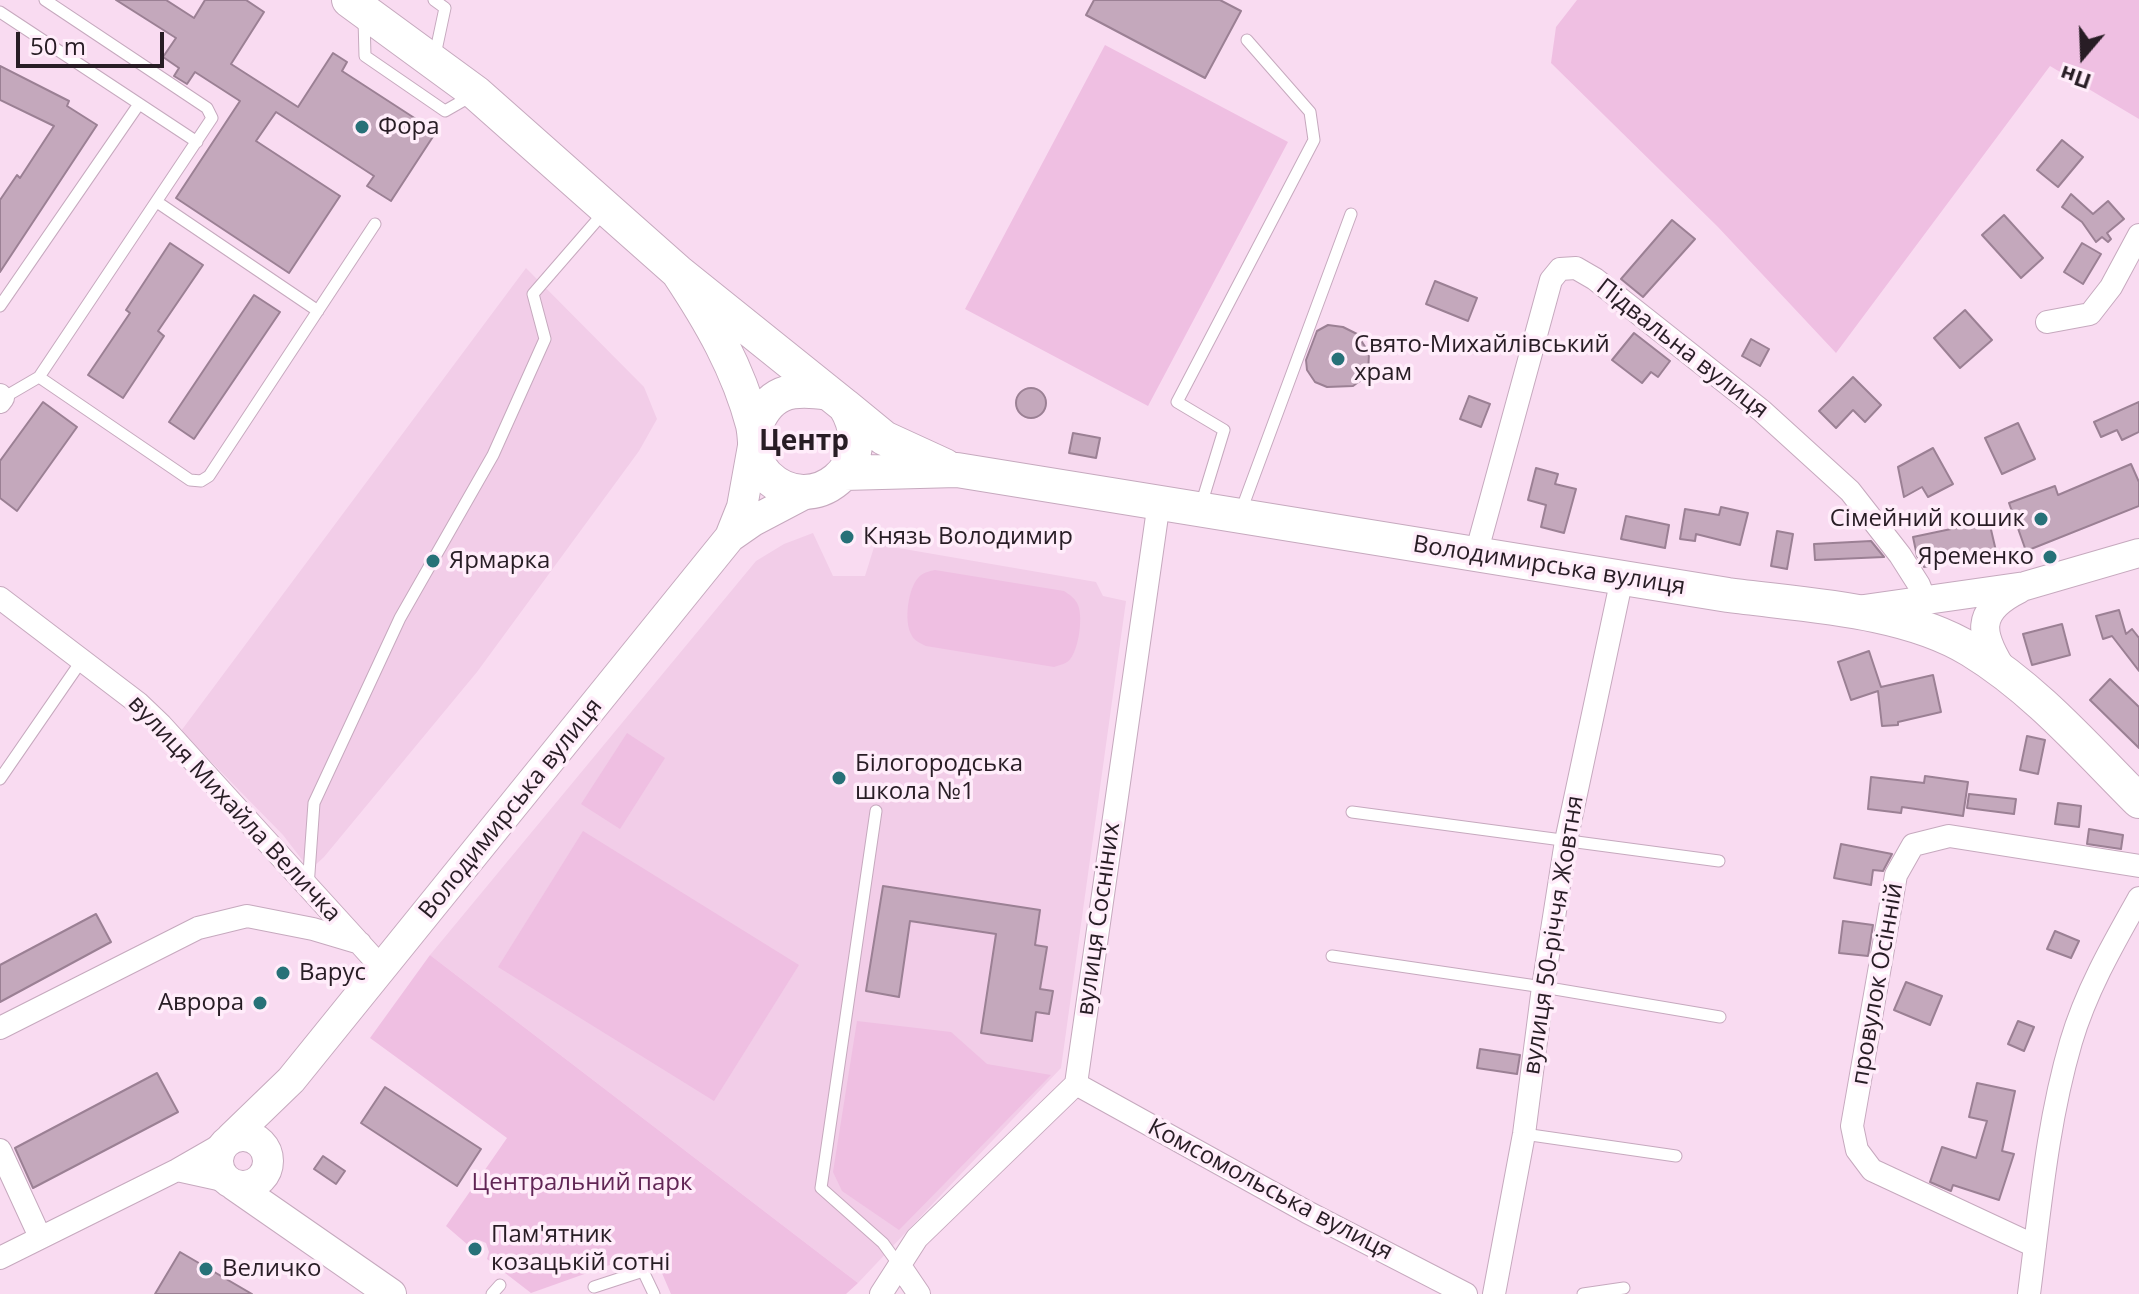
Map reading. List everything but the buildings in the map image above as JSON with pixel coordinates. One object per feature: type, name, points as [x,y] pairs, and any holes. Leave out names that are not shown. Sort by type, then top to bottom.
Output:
[{"type":"main road","points":[[356,5],[476,93],[678,272],[710,321],[733,365],[744,391],[758,461],[766,474],[777,483],[793,490],[810,491]]},
{"type":"main road","name":"Володимирська вулиця","points":[[678,272],[884,438],[914,454],[957,470]]},
{"type":"main road","points":[[797,389],[836,399],[852,418],[856,447],[844,473],[833,483],[810,491],[753,521],[730,537],[747,489],[759,414],[783,392],[797,389]]},
{"type":"main road","name":"Володимирська вулиця","points":[[844,473],[957,470],[1728,595],[1851,611]]},
{"type":"main road","name":"Володимирська вулиця","points":[[228,1141],[291,1080],[730,537]]},
{"type":"main road","points":[[1851,611],[1917,626],[1969,649],[2049,711],[2139,801]]},
{"type":"main road","name":"Володимирська вулиця","points":[[291,1080],[275,1121],[268,1163],[279,1202],[291,1225]]},
{"type":"main road","points":[[230,1183],[243,1187],[259,1181],[268,1163],[261,1143],[254,1138],[246,1136],[228,1141],[217,1158],[221,1175],[230,1183],[391,1294]]},
{"type":"street","points":[[2047,322],[2090,314],[2111,287],[2139,235]]},
{"type":"street","name":"Підвальна вулиця","points":[[1476,554],[1551,280],[1560,269],[1576,268],[1595,279],[1762,411],[1850,491],[1900,555],[1925,600]]},
{"type":"street","name":"вулиця Сосніних","points":[[1076,1084],[1159,502]]},
{"type":"street","name":"Володимирська вулиця","points":[[1851,611],[2025,586],[2139,553]]},
{"type":"street","name":"вулиця 50-річчя Жовтня","points":[[1494,1294],[1524,1134],[1566,841],[1622,578]]},
{"type":"street","points":[[2004,674],[1988,647],[1983,629],[1988,611],[2025,586]]},
{"type":"street","name":"вулиця Михайла Величка","points":[[0,598],[138,703],[161,725],[383,969]]},
{"type":"street","name":"провулок Осінній","points":[[2035,1246],[1872,1170],[1857,1150],[1852,1126],[1896,875],[1913,845],[1949,836],[2139,866]]},
{"type":"street","points":[[2029,1294],[2047,1142],[2072,1039],[2097,976],[2139,898]]},
{"type":"street","points":[[0,1028],[198,928],[247,916],[313,929],[361,944]]},
{"type":"street","points":[[881,1294],[917,1238],[1076,1084]]},
{"type":"street","name":"Комсомольська вулиця","points":[[1076,1084],[1307,1212],[1466,1294]]},
{"type":"street","points":[[0,1258],[177,1170],[228,1141]]},
{"type":"street","points":[[0,1150],[40,1237]]},
{"type":"street","points":[[177,1170],[230,1183]]},
{"type":"street","points":[[900,1266],[919,1294]]},
{"type":"lane","points":[[1,398],[39,377],[212,118],[207,108],[45,0]]},
{"type":"lane","points":[[434,0],[445,8],[434,60]]},
{"type":"lane","points":[[356,5],[365,56],[445,111],[476,93]]},
{"type":"lane","points":[[0,12],[197,142]]},
{"type":"lane","points":[[1200,509],[1224,430],[1177,402],[1314,140],[1310,112],[1247,40]]},
{"type":"lane","points":[[0,306],[139,104]]},
{"type":"lane","points":[[157,202],[318,311]]},
{"type":"lane","points":[[308,887],[314,803],[400,618],[493,455],[545,339],[533,294],[608,207]]},
{"type":"lane","points":[[1239,515],[1351,214]]},
{"type":"lane","points":[[39,377],[190,480],[201,481],[209,476],[375,224]]},
{"type":"lane","points":[[0,779],[82,660]]},
{"type":"lane","points":[[876,811],[821,1188],[883,1243],[900,1266]]},
{"type":"lane","points":[[1352,812],[1719,861]]},
{"type":"lane","points":[[1332,956],[1720,1017]]},
{"type":"lane","points":[[1524,1134],[1676,1156]]},
{"type":"lane","points":[[594,1287],[643,1271],[654,1294]]},
{"type":"lane","points":[[1583,1294],[1624,1288]]},
{"type":"shaded area","name":"Ярмарка","points":[[526,268],[644,387],[657,419],[639,451],[477,672],[310,870],[283,835],[181,731]]},
{"type":"shaded area","name":"Білогородська школа №1","points":[[813,533],[833,576],[865,576],[875,544],[1096,582],[1103,596],[1126,601],[1061,1068],[858,1283],[430,955],[756,561],[784,544]]},
{"type":"green space","points":[[1577,0],[2139,0],[2139,119],[2050,66],[1836,353],[1718,227],[1551,63],[1556,27]]},
{"type":"green space","points":[[1105,45],[1288,142],[1148,406],[965,309]]},
{"type":"green space","points":[[935,570],[1064,591],[1075,600],[1079,610],[1078,640],[1071,658],[1054,667],[917,642],[909,628],[910,597],[918,578]]},
{"type":"green space","points":[[627,733],[665,758],[620,829],[581,804]]},
{"type":"green space","points":[[583,831],[799,965],[714,1101],[498,967]]},
{"type":"green space","name":"Центральний парк","points":[[430,955],[858,1283],[846,1294],[671,1294],[652,1250],[531,1293],[487,1259],[489,1252],[486,1243],[479,1240],[468,1245],[446,1226],[507,1138],[370,1038]]},
{"type":"green space","points":[[857,1021],[951,1032],[987,1064],[1051,1075],[899,1230],[842,1191],[833,1172]]},
{"type":"place","name":"Фора","points":[[362,127]]},
{"type":"place","name":"Свято-Михайлівський храм","points":[[1338,359]]},
{"type":"place","name":"Сімейний кошик","points":[[2041,519]]},
{"type":"place","name":"Князь Володимир","points":[[847,537]]},
{"type":"place","name":"Яременко","points":[[2050,557]]},
{"type":"place","name":"Ярмарка","points":[[433,561]]},
{"type":"place","name":"Білогородська школа №1","points":[[839,778]]},
{"type":"place","name":"Варус","points":[[283,973]]},
{"type":"place","name":"Аврора","points":[[260,1003]]},
{"type":"place","name":"Пам'ятник козацькій сотні","points":[[475,1249]]},
{"type":"place","name":"Величко","points":[[206,1269]]},
{"type":"district","name":"Центр","points":[[804,442]]}]
